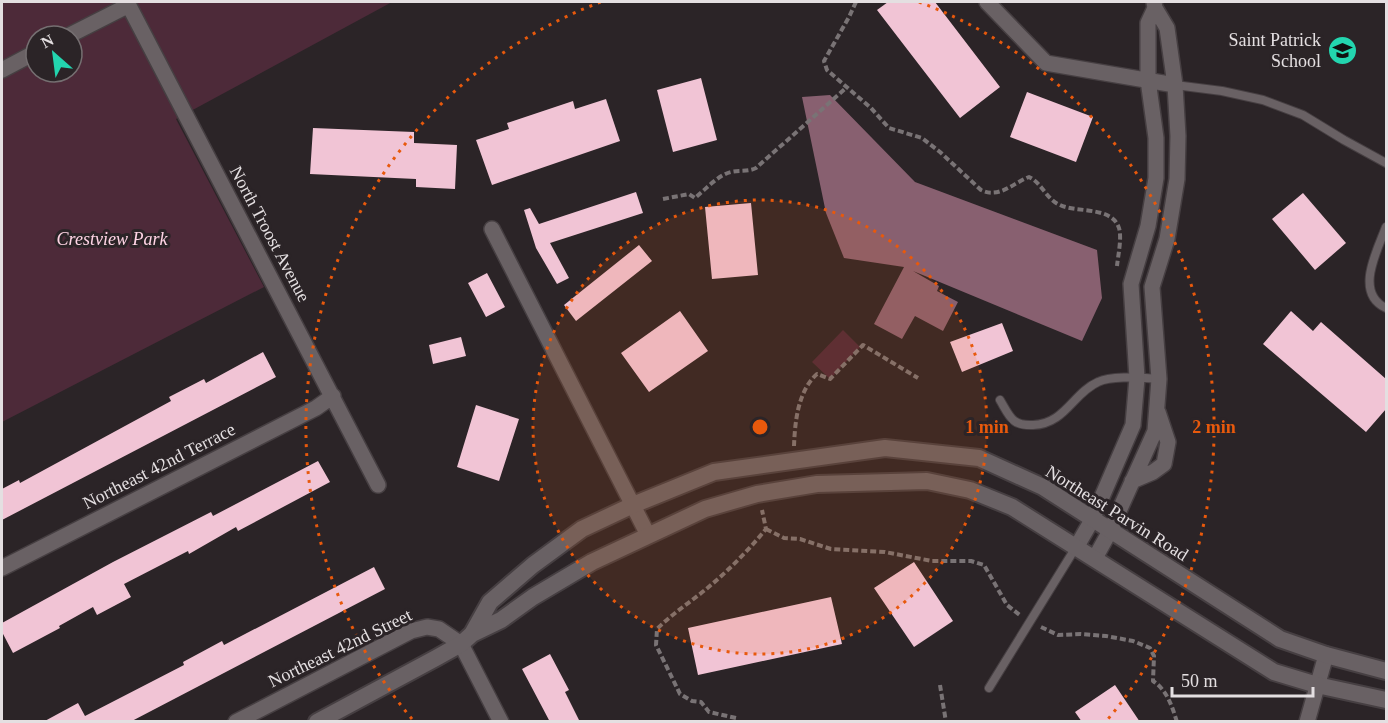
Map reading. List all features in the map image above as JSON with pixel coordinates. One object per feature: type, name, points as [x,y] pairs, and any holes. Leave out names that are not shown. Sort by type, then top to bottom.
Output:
[{"type":"main road","name":"Northeast Parvin Road","points":[[466,639],[490,602],[533,565],[582,530],[633,505],[714,472],[885,448],[979,458],[1043,487],[1280,639],[1326,655],[1386,671]]},
{"type":"main road","points":[[317,722],[501,620],[533,597],[592,562],[705,509],[757,494],[817,484],[927,481],[970,490],[1012,507],[1274,672],[1317,685],[1386,700]]},
{"type":"street","points":[[987,2],[1046,63],[1175,85]]},
{"type":"street","points":[[84,27],[128,3]]},
{"type":"street","name":"North Troost Avenue","points":[[128,3],[378,486]]},
{"type":"street","points":[[1077,546],[1092,520],[1133,425],[1137,378],[1131,284],[1148,226],[1156,178],[1156,138],[1148,80],[1148,23],[1155,5]]},
{"type":"street","points":[[1095,558],[1110,531],[1155,431],[1159,379],[1152,287],[1167,239],[1178,179],[1178,136],[1175,85],[1167,28],[1155,5]]},
{"type":"street","points":[[2,70],[24,58]]},
{"type":"street","points":[[492,230],[648,535]]},
{"type":"street","name":"Northeast 42nd Terrace","points":[[2,568],[316,408],[333,396]]},
{"type":"street","points":[[1135,476],[1164,464],[1168,442],[1156,409]]},
{"type":"street","points":[[1117,462],[1135,476]]},
{"type":"street","name":"Northeast 42nd Street","points":[[236,722],[411,631],[427,627],[466,639]]},
{"type":"street","points":[[466,639],[501,722]]},
{"type":"street","points":[[1307,722],[1326,655]]},
{"type":"lane","points":[[1175,85],[1221,91],[1263,100],[1303,115],[1386,163]]},
{"type":"lane","points":[[1386,227],[1374,258],[1368,286],[1378,304],[1386,308]]},
{"type":"lane","points":[[1000,400],[1012,421],[1022,426],[1043,425],[1060,415],[1087,389],[1099,381],[1159,379]]},
{"type":"lane","points":[[989,688],[1077,546]]},
{"type":"path","points":[[856,2],[824,61],[827,70],[871,108],[889,128],[922,138],[988,194],[996,193],[1029,177],[1036,180],[1054,202],[1063,207],[1104,214],[1115,222],[1120,230],[1117,268]]},
{"type":"path","points":[[663,199],[689,194],[695,198],[724,174],[733,171],[750,171],[756,168],[846,88]]},
{"type":"path","points":[[794,446],[797,419],[807,382],[817,374],[830,379],[863,345],[918,378]]},
{"type":"path","points":[[762,510],[766,529]]},
{"type":"path","points":[[766,529],[784,538],[800,538],[831,549],[885,552],[932,561],[971,561],[984,565],[1007,605],[1030,622],[1058,635],[1106,636],[1133,641],[1150,648],[1154,656],[1153,681],[1162,687],[1173,708],[1177,722]]},
{"type":"path","points":[[735,718],[709,712],[701,702],[692,701],[680,694],[656,645],[657,629],[674,612],[706,590],[766,529]]},
{"type":"path","points":[[940,685],[946,722]]},
{"type":"green space","name":"Crestview Park","points":[[2,2],[392,2],[176,119],[264,287],[2,422]]},
{"type":"green space","points":[[843,330],[860,347],[830,379],[812,362]]},
{"type":"shaded area","points":[[830,95],[915,182],[1097,250],[1102,298],[1082,341],[913,271],[939,286],[937,291],[958,302],[943,331],[915,316],[902,339],[874,324],[904,267],[844,258],[826,213],[802,97]]},
{"type":"building","points":[[888,2],[935,2],[1000,87],[960,118],[877,10]]},
{"type":"building","points":[[701,78],[717,140],[673,152],[657,90]]},
{"type":"building","points":[[1027,92],[1093,117],[1076,162],[1010,137]]},
{"type":"building","points":[[606,99],[620,141],[492,185],[476,140],[509,129],[507,123],[573,101],[575,109]]},
{"type":"building","points":[[313,128],[414,132],[414,143],[457,145],[455,189],[416,187],[416,179],[310,174]]},
{"type":"building","points":[[636,192],[643,213],[550,243],[569,278],[557,284],[536,248],[524,210],[530,208],[539,224]]},
{"type":"building","points":[[1303,193],[1346,243],[1315,270],[1272,219]]},
{"type":"building","points":[[751,203],[758,275],[712,279],[705,207]]},
{"type":"building","points":[[639,245],[652,261],[576,321],[564,305]]},
{"type":"building","points":[[487,273],[505,307],[486,317],[468,283]]},
{"type":"building","points":[[680,311],[708,351],[649,392],[621,353]]},
{"type":"building","points":[[1291,311],[1313,331],[1321,322],[1386,379],[1386,409],[1366,432],[1263,344]]},
{"type":"building","points":[[1002,323],[1013,351],[962,372],[950,342]]},
{"type":"building","points":[[461,337],[466,356],[433,364],[429,345]]},
{"type":"building","points":[[263,352],[276,377],[2,520],[2,489],[19,480],[20,483],[171,401],[169,397],[204,379],[206,383]]},
{"type":"building","points":[[476,405],[519,419],[499,481],[457,467]]},
{"type":"building","points":[[318,461],[330,482],[238,531],[236,527],[189,554],[188,551],[124,584],[131,597],[97,615],[93,607],[13,653],[2,632],[2,623],[113,562],[211,512],[213,516]]},
{"type":"building","points":[[914,562],[953,621],[914,647],[874,588]]},
{"type":"building","points":[[374,567],[385,589],[130,722],[43,722],[78,703],[85,716],[184,665],[183,662],[222,641],[224,645]]},
{"type":"building","points":[[831,597],[842,644],[698,675],[688,628]]},
{"type":"building","points":[[550,654],[569,690],[565,692],[580,722],[550,722],[522,669]]},
{"type":"building","points":[[1115,685],[1140,722],[1082,722],[1075,712]]},
{"type":"place","name":"Saint Patrick School","points":[[1342,50]]}]
